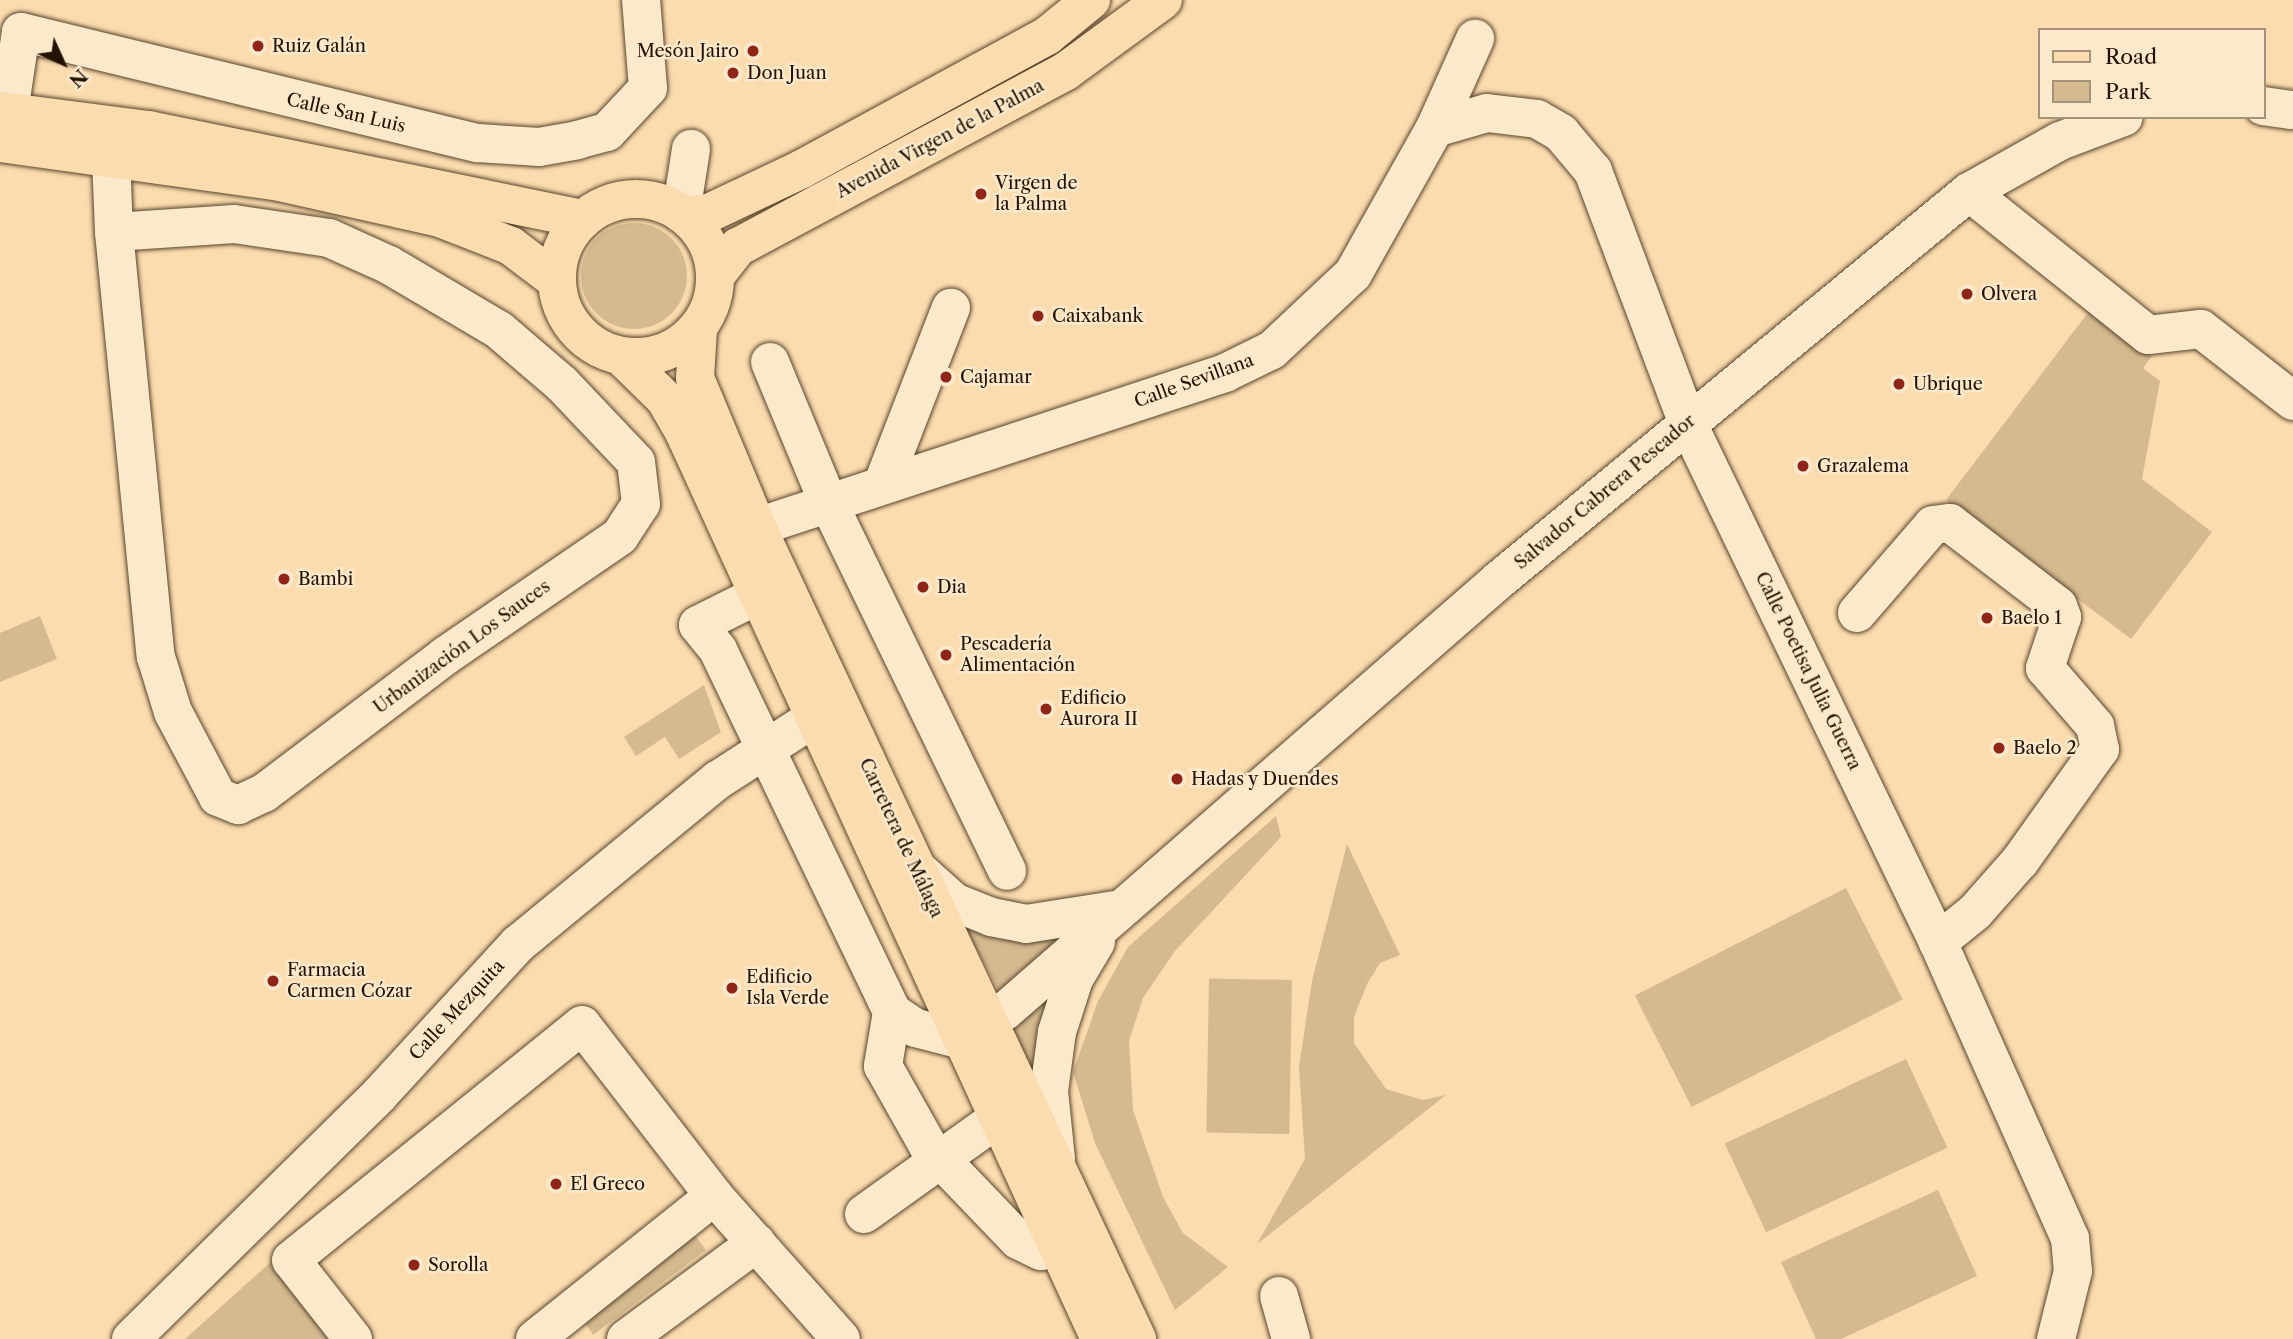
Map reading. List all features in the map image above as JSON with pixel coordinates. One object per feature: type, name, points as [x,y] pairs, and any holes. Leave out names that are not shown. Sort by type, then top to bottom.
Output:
[{"type":"main road","points":[[684,214],[709,247],[716,275],[712,303],[698,329],[676,348],[622,357],[575,331],[556,280],[563,247],[583,219],[607,204],[634,198],[684,214],[709,213],[802,169],[1047,36],[1091,0]]},
{"type":"main road","name":"Avenida Virgen de la Palma","points":[[716,275],[738,247],[1066,71],[1158,3]]},
{"type":"main road","points":[[3,122],[149,130],[410,178],[583,219]]},
{"type":"main road","points":[[3,122],[111,157],[275,181],[440,218],[511,246],[556,280]]},
{"type":"main road","name":"Carretera de Málaga","points":[[698,329],[695,377],[757,527],[914,866],[975,1030],[998,1118],[1100,1339]]},
{"type":"main road","name":"Carretera de Málaga","points":[[622,357],[671,410],[941,994],[975,1030],[1062,1185],[1137,1339]]},
{"type":"street","name":"Calle San Luis","points":[[3,122],[20,32],[478,143],[539,147],[607,132],[631,113],[648,88],[641,0]]},
{"type":"street","name":"Calle Sevillana","points":[[757,527],[1225,373],[1272,350],[1353,274],[1435,128],[1475,39]]},
{"type":"street","points":[[2265,106],[2293,110]]},
{"type":"street","name":"Calle Poetisa Julia Guerra","points":[[1435,128],[1472,114],[1524,116],[1548,124],[1578,150],[1600,185],[1688,424],[1938,942],[2070,1238],[2073,1271],[2056,1339]]},
{"type":"street","name":"Salvador Cabrera Pescador","points":[[975,1030],[1688,424],[1969,192],[2048,146],[2119,119]]},
{"type":"street","points":[[684,214],[691,149]]},
{"type":"street","name":"Urbanización Los Sauces","points":[[111,157],[114,232],[156,657],[173,712],[218,797],[238,805],[264,793],[445,656],[620,536],[641,504],[636,462],[562,384],[499,330],[389,265],[329,238],[234,223],[114,232]]},
{"type":"street","points":[[1969,192],[2148,334],[2201,329],[2293,401]]},
{"type":"street","points":[[883,484],[951,307]]},
{"type":"street","points":[[770,362],[828,502],[1007,871]]},
{"type":"street","points":[[1857,613],[1933,525],[1950,523],[2058,606],[2062,617],[2046,668],[2095,726],[2100,748],[2020,861],[1975,912],[1938,942]]},
{"type":"street","points":[[758,595],[698,625],[718,650],[892,1013],[916,1028],[975,1030]]},
{"type":"street","name":"Calle Mezquita","points":[[131,1339],[380,1094],[518,944],[766,747],[814,719]]},
{"type":"street","points":[[914,866],[954,902],[991,917],[1026,924],[1115,910]]},
{"type":"street","name":"Salvador Cabrera Pescador","points":[[1062,1185],[1050,1133],[1056,1032],[1074,979],[1115,910]]},
{"type":"street","points":[[892,1013],[883,1066],[941,1158],[1018,1240],[1041,1251],[1057,1247]]},
{"type":"street","points":[[353,1339],[291,1260],[582,1025],[714,1196],[841,1339]]},
{"type":"street","points":[[864,1214],[998,1118]]},
{"type":"street","points":[[535,1339],[714,1196]]},
{"type":"street","points":[[626,1339],[756,1243]]},
{"type":"street","points":[[1279,1296],[1291,1339]]},
{"type":"green space","points":[[634,223],[654,227],[672,238],[683,256],[687,276],[683,296],[672,314],[654,325],[634,329],[614,325],[596,314],[585,296],[581,276],[585,256],[596,238],[614,227]]},
{"type":"green space","points":[[2090,310],[2152,356],[2143,368],[2160,381],[2142,479],[2212,532],[2131,639],[1946,500]]},
{"type":"green space","points":[[40,616],[57,659],[0,682],[0,633]]},
{"type":"green space","points":[[704,685],[721,732],[679,759],[665,737],[636,756],[624,737]]},
{"type":"green space","points":[[1276,816],[1281,837],[1175,951],[1143,998],[1129,1041],[1133,1110],[1163,1197],[1183,1233],[1228,1267],[1175,1310],[1095,1143],[1073,1072],[1098,1001],[1128,947]]},
{"type":"green space","points":[[1347,844],[1400,955],[1380,963],[1367,984],[1354,1017],[1354,1043],[1386,1089],[1423,1100],[1446,1095],[1257,1244],[1305,1159],[1299,1067],[1312,981]]},
{"type":"green space","points":[[1846,888],[1903,999],[1692,1107],[1635,996]]},
{"type":"green space","points":[[958,915],[1073,927],[999,991]]},
{"type":"green space","points":[[1069,969],[1037,1086],[1008,1025]]},
{"type":"green space","points":[[1209,979],[1292,980],[1289,1134],[1206,1133]]},
{"type":"green space","points":[[1906,1059],[1947,1148],[1766,1232],[1725,1144]]},
{"type":"green space","points":[[1938,1190],[1977,1276],[1841,1339],[1816,1339],[1781,1262]]},
{"type":"green space","points":[[694,1234],[706,1250],[593,1335],[581,1319]]},
{"type":"green space","points":[[273,1260],[334,1339],[185,1339]]},
{"type":"place","name":"Ruiz Galán","points":[[258,46]]},
{"type":"place","name":"Mesón Jairo","points":[[753,51]]},
{"type":"place","name":"Don Juan","points":[[733,73]]},
{"type":"place","name":"Virgen de la Palma","points":[[981,194]]},
{"type":"place","name":"Olvera","points":[[1967,294]]},
{"type":"place","name":"Caixabank","points":[[1038,316]]},
{"type":"place","name":"Cajamar","points":[[946,377]]},
{"type":"place","name":"Ubrique","points":[[1899,384]]},
{"type":"place","name":"Grazalema","points":[[1803,466]]},
{"type":"place","name":"Bambi","points":[[284,579]]},
{"type":"place","name":"Dia","points":[[923,587]]},
{"type":"place","name":"Baelo 1","points":[[1987,618]]},
{"type":"place","name":"Pescadería Alimentación","points":[[946,655]]},
{"type":"place","name":"Edificio Aurora II","points":[[1046,709]]},
{"type":"place","name":"Baelo 2","points":[[1999,748]]},
{"type":"place","name":"Hadas y Duendes","points":[[1177,779]]},
{"type":"place","name":"Farmacia Carmen Cózar","points":[[273,981]]},
{"type":"place","name":"Edificio Isla Verde","points":[[732,988]]},
{"type":"place","name":"El Greco","points":[[556,1184]]},
{"type":"place","name":"Sorolla","points":[[414,1265]]}]
